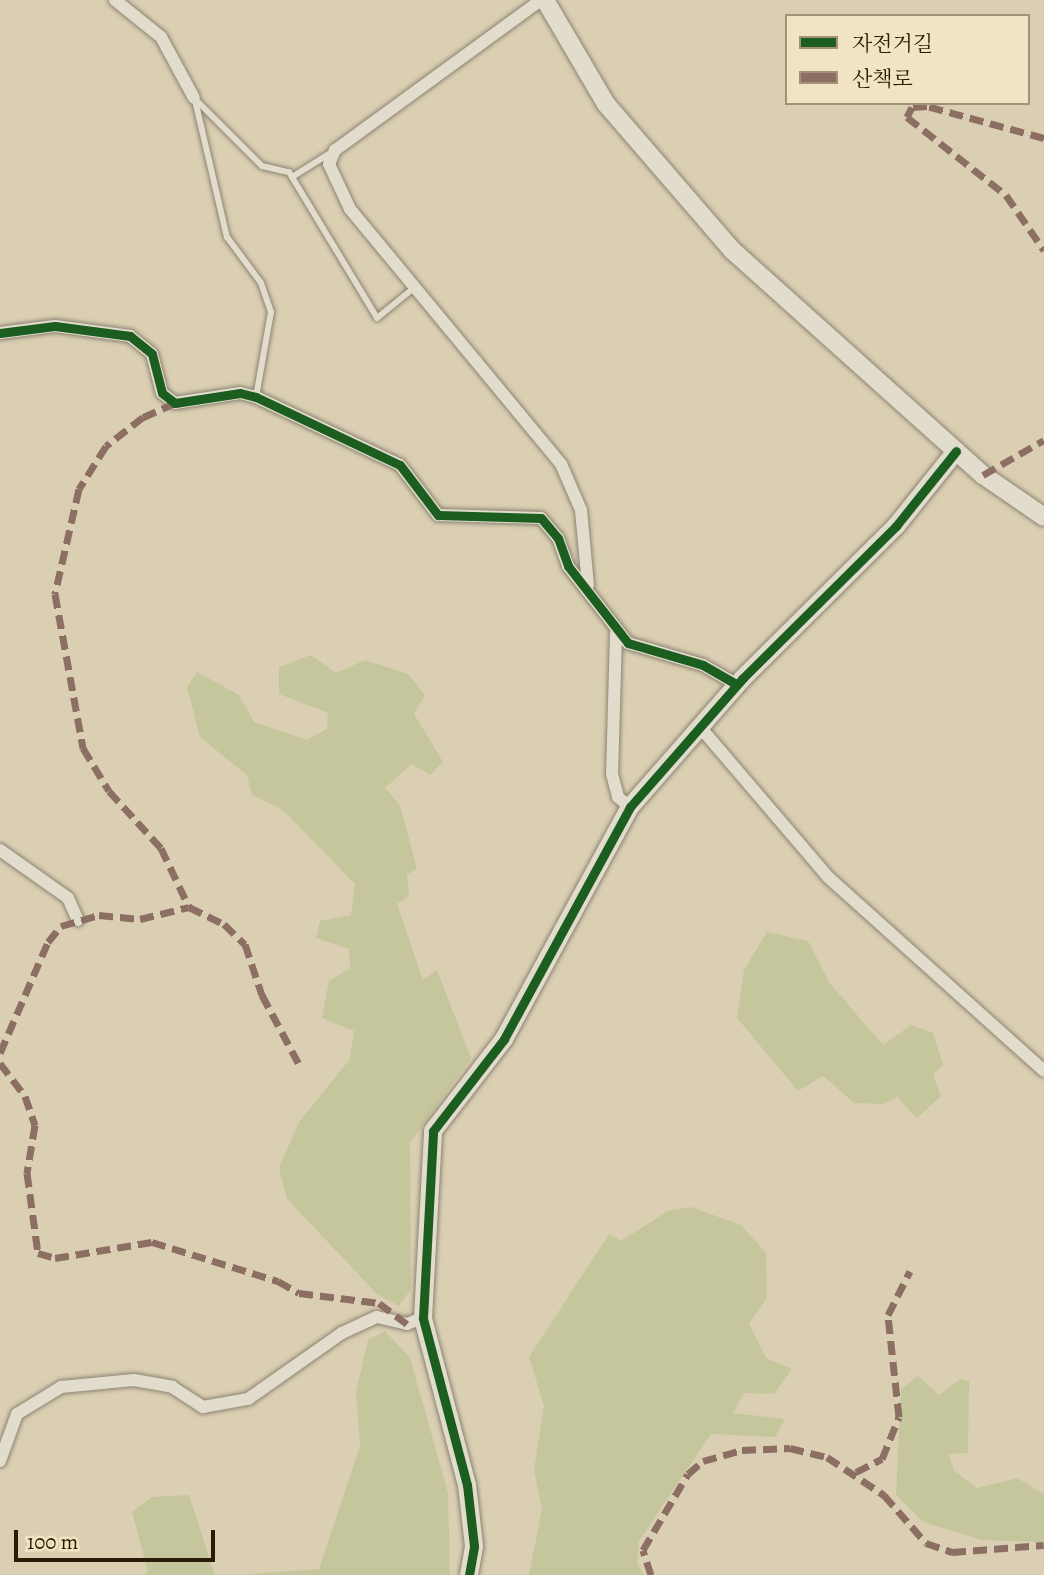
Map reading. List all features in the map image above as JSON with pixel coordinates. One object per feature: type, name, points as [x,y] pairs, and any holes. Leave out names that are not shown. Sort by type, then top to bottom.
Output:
[{"type":"street","points":[[115,0],[161,37],[194,98]]},
{"type":"street","points":[[588,585],[581,510],[561,464],[340,193],[330,171],[335,150],[543,0],[606,104],[732,250],[956,451],[1044,517]]},
{"type":"street","points":[[0,333],[55,326],[130,336],[152,354],[162,393],[175,403],[240,393],[256,397],[400,465],[438,515],[541,518],[558,538],[568,566],[588,585],[616,632],[628,643],[703,665],[737,685]]},
{"type":"street","points":[[469,1575],[474,1546],[467,1485],[423,1318],[433,1132],[504,1040],[630,807],[737,685],[896,526],[956,451]]},
{"type":"street","points":[[616,632],[612,774],[618,797],[630,807]]},
{"type":"street","points":[[700,727],[828,877],[1044,1071]]},
{"type":"street","points":[[0,850],[68,898],[78,920]]},
{"type":"street","points":[[0,1461],[17,1414],[61,1387],[134,1380],[172,1387],[203,1406],[248,1399],[342,1334],[377,1317],[407,1324],[423,1318]]},
{"type":"lane","points":[[194,98],[262,166],[292,177],[377,318],[415,287]]},
{"type":"lane","points":[[194,98],[227,237],[261,283],[271,312],[256,397]]},
{"type":"lane","points":[[292,177],[335,150]]},
{"type":"green space","points":[[311,655],[336,673],[365,660],[408,674],[425,695],[414,714],[443,762],[430,775],[412,764],[385,788],[400,805],[417,868],[407,875],[409,896],[397,904],[423,980],[437,970],[471,1058],[410,1143],[411,1289],[399,1306],[377,1294],[287,1199],[279,1168],[299,1122],[350,1059],[354,1031],[322,1018],[329,981],[350,968],[349,949],[316,938],[320,921],[351,915],[355,884],[283,810],[252,795],[247,775],[200,737],[187,687],[197,672],[239,695],[254,722],[307,740],[327,729],[328,713],[279,694],[279,667]]},
{"type":"green space","points":[[767,932],[808,941],[829,982],[883,1045],[911,1025],[933,1033],[943,1065],[933,1074],[941,1096],[917,1118],[897,1097],[883,1104],[854,1103],[823,1076],[798,1091],[737,1018],[744,970]]},
{"type":"green space","points":[[691,1207],[741,1225],[766,1253],[767,1298],[749,1323],[766,1358],[792,1369],[774,1394],[744,1393],[733,1413],[785,1419],[775,1437],[711,1434],[639,1541],[637,1563],[644,1575],[529,1575],[542,1509],[534,1470],[544,1406],[529,1357],[609,1234],[621,1241],[668,1211]]},
{"type":"green space","points":[[385,1331],[410,1358],[448,1493],[450,1575],[238,1575],[319,1569],[360,1446],[356,1392],[368,1340]]},
{"type":"green space","points":[[918,1376],[939,1395],[960,1379],[969,1381],[968,1453],[949,1454],[954,1471],[977,1488],[1017,1478],[1044,1494],[1044,1542],[982,1540],[923,1522],[896,1495],[901,1389]]},
{"type":"green space","points":[[189,1495],[215,1575],[142,1575],[148,1572],[132,1512],[152,1497]]},
{"type":"marked path","points":[[1044,138],[927,106],[912,107],[907,117],[1006,195],[1044,250]]},
{"type":"marked path","points":[[175,403],[143,417],[106,446],[79,489],[55,594],[83,748],[109,791],[161,848],[189,907]]},
{"type":"marked path","points":[[983,475],[1044,440]]},
{"type":"marked path","points":[[0,1053],[48,942],[61,926],[99,915],[140,919],[189,907],[224,924],[245,944],[262,995],[301,1068]]},
{"type":"marked path","points":[[0,1063],[25,1096],[35,1125],[27,1173],[38,1253],[55,1258],[152,1242],[278,1281],[299,1293],[379,1303],[407,1324]]},
{"type":"marked path","points":[[856,1472],[882,1459],[899,1417],[888,1315],[910,1271]]},
{"type":"marked path","points":[[651,1575],[643,1550],[688,1474],[703,1461],[742,1450],[790,1448],[827,1457],[884,1495],[926,1543],[952,1552],[1044,1545]]},
{"type":"cycle path","points":[[0,333],[55,326],[130,336],[152,354],[162,393],[175,403],[240,393],[256,397],[400,465],[438,515],[541,518],[558,538],[568,566],[628,643],[703,665],[737,685]]},
{"type":"cycle path","points":[[469,1575],[474,1546],[467,1485],[423,1318],[433,1131],[504,1039],[630,807],[743,678],[896,526],[956,451]]}]
